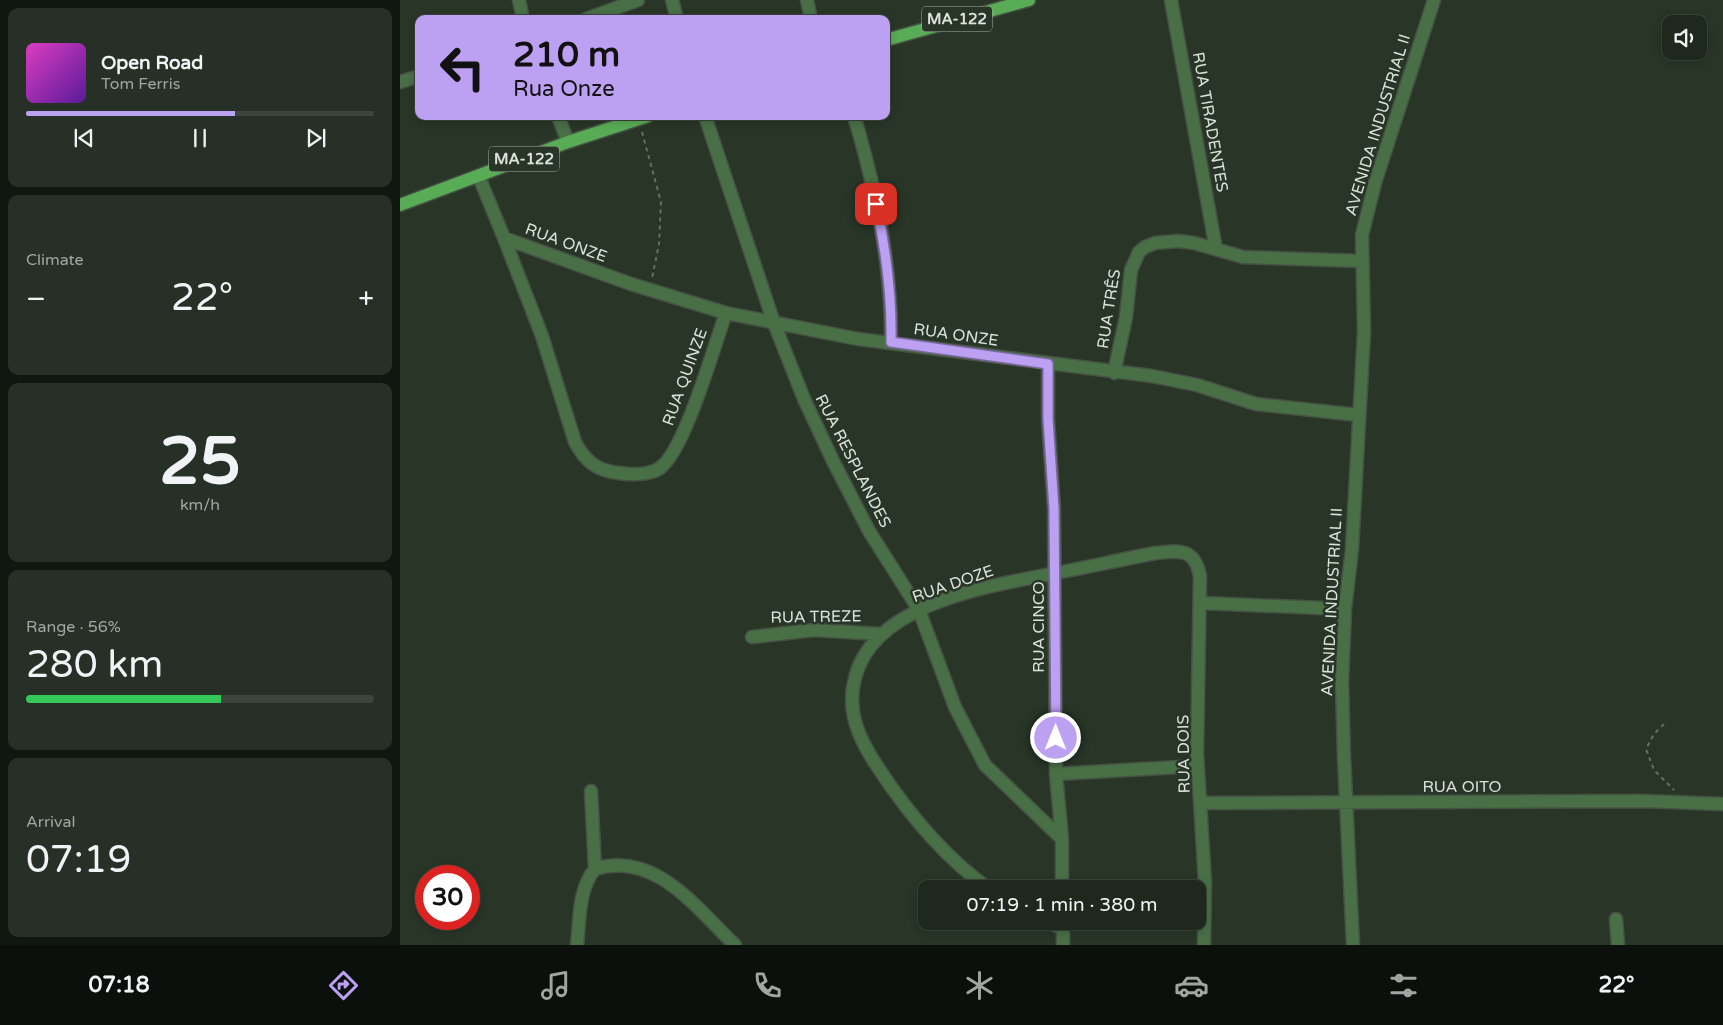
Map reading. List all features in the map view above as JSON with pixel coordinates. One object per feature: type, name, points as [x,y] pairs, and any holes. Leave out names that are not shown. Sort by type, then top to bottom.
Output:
[{"type":"main road","name":"MA-122","points":[[890,39],[1014,2],[1029,0]]},
{"type":"main road","name":"MA-122","points":[[400,205],[479,177],[622,120]]},
{"type":"street","points":[[518,0],[522,15]]},
{"type":"street","points":[[600,15],[638,0]]},
{"type":"street","points":[[672,0],[676,15]]},
{"type":"street","points":[[807,0],[810,15]]},
{"type":"street","name":"RUA TIRADENTES","points":[[1172,0],[1216,249]]},
{"type":"street","name":"AVENIDA INDUSTRIAL II","points":[[1353,945],[1342,721],[1345,609],[1354,534],[1358,415],[1364,332],[1361,261],[1362,235],[1368,208],[1434,0]]},
{"type":"street","points":[[400,82],[415,77]]},
{"type":"street","points":[[560,120],[568,142]]},
{"type":"street","name":"RUA RESPLANDES","points":[[706,120],[774,323],[804,399],[855,506],[919,610],[955,707],[985,765],[1062,839]]},
{"type":"street","points":[[855,120],[870,174],[888,267],[892,307],[891,342]]},
{"type":"street","name":"RUA ONZE","points":[[479,177],[504,238],[650,289],[726,313],[858,338],[1152,376],[1197,385],[1256,404],[1358,415]]},
{"type":"street","name":"RUA QUINZE","points":[[504,238],[542,336],[575,442],[591,464],[600,469],[631,474],[660,469],[674,452],[701,386],[726,313]]},
{"type":"street","name":"RUA TRÊS","points":[[1114,372],[1126,317],[1131,270],[1139,252],[1145,247],[1165,241],[1194,243],[1216,249]]},
{"type":"street","points":[[1216,249],[1243,257],[1361,261]]},
{"type":"street","name":"RUA CINCO","points":[[1048,364],[1048,419],[1054,509],[1056,774],[1062,839],[1062,880]]},
{"type":"street","name":"RUA DOZE","points":[[978,880],[931,836],[907,807],[871,757],[856,727],[852,701],[858,668],[866,652],[880,634],[919,610],[968,592],[1170,551],[1190,554],[1198,562]]},
{"type":"street","name":"RUA DOIS","points":[[1198,562],[1202,604],[1197,766],[1202,803],[1205,882],[1204,945]]},
{"type":"street","points":[[1202,604],[1345,609]]},
{"type":"street","name":"RUA TREZE","points":[[752,637],[814,630],[880,634]]},
{"type":"street","points":[[1056,774],[1197,766]]},
{"type":"street","points":[[577,945],[582,898],[586,884],[595,869],[591,791]]},
{"type":"street","name":"RUA OITO","points":[[1202,803],[1723,804]]},
{"type":"street","points":[[595,869],[623,865],[649,871],[686,896],[735,945]]},
{"type":"street","points":[[1616,919],[1618,945]]},
{"type":"street","points":[[1063,930],[1063,945]]},
{"type":"path","points":[[644,120],[646,151],[661,202],[660,244],[650,289]]},
{"type":"path","points":[[1664,724],[1654,734],[1646,749],[1654,770],[1686,803]]},
{"type":"route","points":[[876,204],[888,267],[892,307],[891,342],[1048,364],[1048,419],[1054,509],[1056,738]]}]
